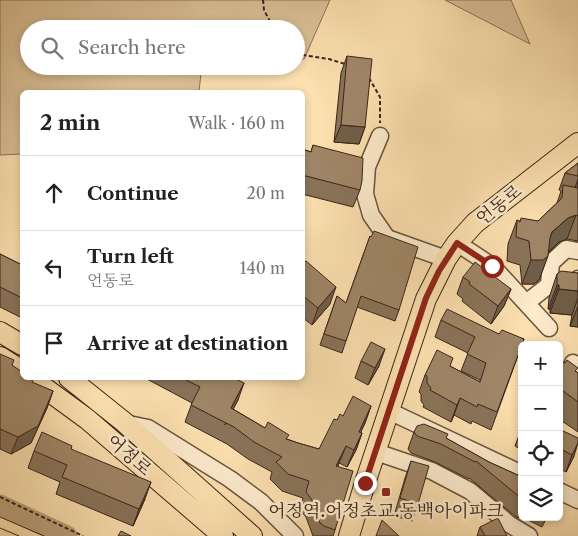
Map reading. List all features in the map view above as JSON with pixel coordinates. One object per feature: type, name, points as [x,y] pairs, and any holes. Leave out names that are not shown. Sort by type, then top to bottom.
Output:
[{"type":"main road","name":"언동로","points":[[349,536],[426,298],[451,251],[490,210],[578,143]]},
{"type":"main road","points":[[0,332],[20,344]]},
{"type":"main road","points":[[0,357],[20,370]]},
{"type":"main road","name":"어정로","points":[[34,380],[87,419],[223,536]]},
{"type":"main road","name":"어정로","points":[[72,380],[124,422],[252,536]]},
{"type":"street","points":[[380,136],[367,167],[365,194],[371,215],[387,238],[451,251],[492,266],[549,328]]},
{"type":"street","points":[[549,285],[551,263],[566,249],[578,251]]},
{"type":"street","points":[[526,303],[549,285],[570,287],[578,279]]},
{"type":"street","points":[[389,410],[518,472]]},
{"type":"street","points":[[124,422],[148,428],[230,479],[261,502],[295,536]]},
{"type":"street","points":[[376,452],[432,471],[470,492],[509,524],[529,536]]},
{"type":"street","points":[[563,493],[578,500]]},
{"type":"path","points":[[263,0],[264,10],[269,20]]},
{"type":"path","points":[[305,55],[347,64]]},
{"type":"path","points":[[369,77],[380,97],[380,136]]},
{"type":"path","points":[[0,496],[83,536]]},
{"type":"shaded area","points":[[0,0],[330,0],[305,57],[305,20],[20,20],[20,75],[201,75],[199,90],[20,90],[20,154],[0,155]]},
{"type":"shaded area","points":[[445,0],[511,0],[530,44]]},
{"type":"building","points":[[347,56],[372,59],[365,127],[341,125]]},
{"type":"building","points":[[313,145],[363,158],[360,190],[305,176],[305,150],[311,152]]},
{"type":"building","points":[[578,163],[578,176],[565,173]]},
{"type":"building","points":[[563,185],[578,188],[578,216],[568,218],[552,232],[548,256],[543,260],[531,260],[529,241],[516,237],[517,220],[520,222],[521,218],[538,221],[562,198]]},
{"type":"building","points":[[374,231],[418,247],[399,310],[361,296],[346,341],[324,334],[337,296],[346,303],[370,236]]},
{"type":"building","points":[[0,254],[20,264],[20,297],[0,287]]},
{"type":"building","points":[[305,262],[336,287],[318,308],[305,297]]},
{"type":"building","points":[[475,262],[511,289],[498,306],[469,284],[470,282],[463,277]]},
{"type":"building","points":[[561,271],[578,273],[578,291],[559,289],[557,274]]},
{"type":"building","points":[[447,309],[499,334],[502,330],[524,339],[523,341],[518,341],[518,355],[497,412],[478,404],[477,407],[460,398],[457,405],[430,390],[427,376],[425,375],[437,350],[453,358],[450,366],[480,382],[486,363],[467,354],[475,337],[441,320]]},
{"type":"building","points":[[371,342],[385,349],[375,368],[361,361]]},
{"type":"building","points":[[0,354],[14,360],[12,365],[20,371],[20,380],[33,380],[32,382],[53,391],[38,426],[18,437],[0,429]]},
{"type":"building","points":[[567,360],[578,368],[575,371],[578,373],[578,402],[563,391],[563,362],[565,363]]},
{"type":"building","points":[[186,380],[238,380],[244,383],[231,408],[265,428],[268,422],[289,435],[286,439],[319,449],[334,419],[337,420],[340,414],[343,416],[353,396],[371,406],[359,432],[362,433],[354,450],[346,446],[336,466],[353,471],[335,530],[320,523],[312,500],[306,492],[309,481],[288,474],[276,462],[282,457],[254,442],[234,427],[191,405],[200,387]]},
{"type":"building","points":[[424,424],[448,434],[446,438],[489,462],[518,475],[518,496],[476,461],[441,444],[417,436],[414,432],[417,426]]},
{"type":"building","points":[[563,431],[578,438],[578,443],[572,455],[563,450]]},
{"type":"building","points":[[42,432],[72,446],[71,449],[151,482],[139,509],[62,477],[67,465],[34,451]]},
{"type":"building","points":[[411,461],[429,466],[418,504],[400,498]]},
{"type":"building","points":[[498,518],[507,536],[485,536],[480,527]]},
{"type":"building","points":[[382,520],[399,536],[376,536]]},
{"type":"building","points":[[121,531],[131,536],[118,536]]},
{"type":"waterway","points":[[0,505],[67,536]]},
{"type":"tram line","points":[[0,517],[44,536]]},
{"type":"tram line","points":[[0,528],[19,536]]},
{"type":"place","name":"어정역.어정초교.동백아이파크","points":[[386,492]]},
{"type":"route","points":[[365,483],[426,298],[446,259],[457,243],[492,266]]}]
